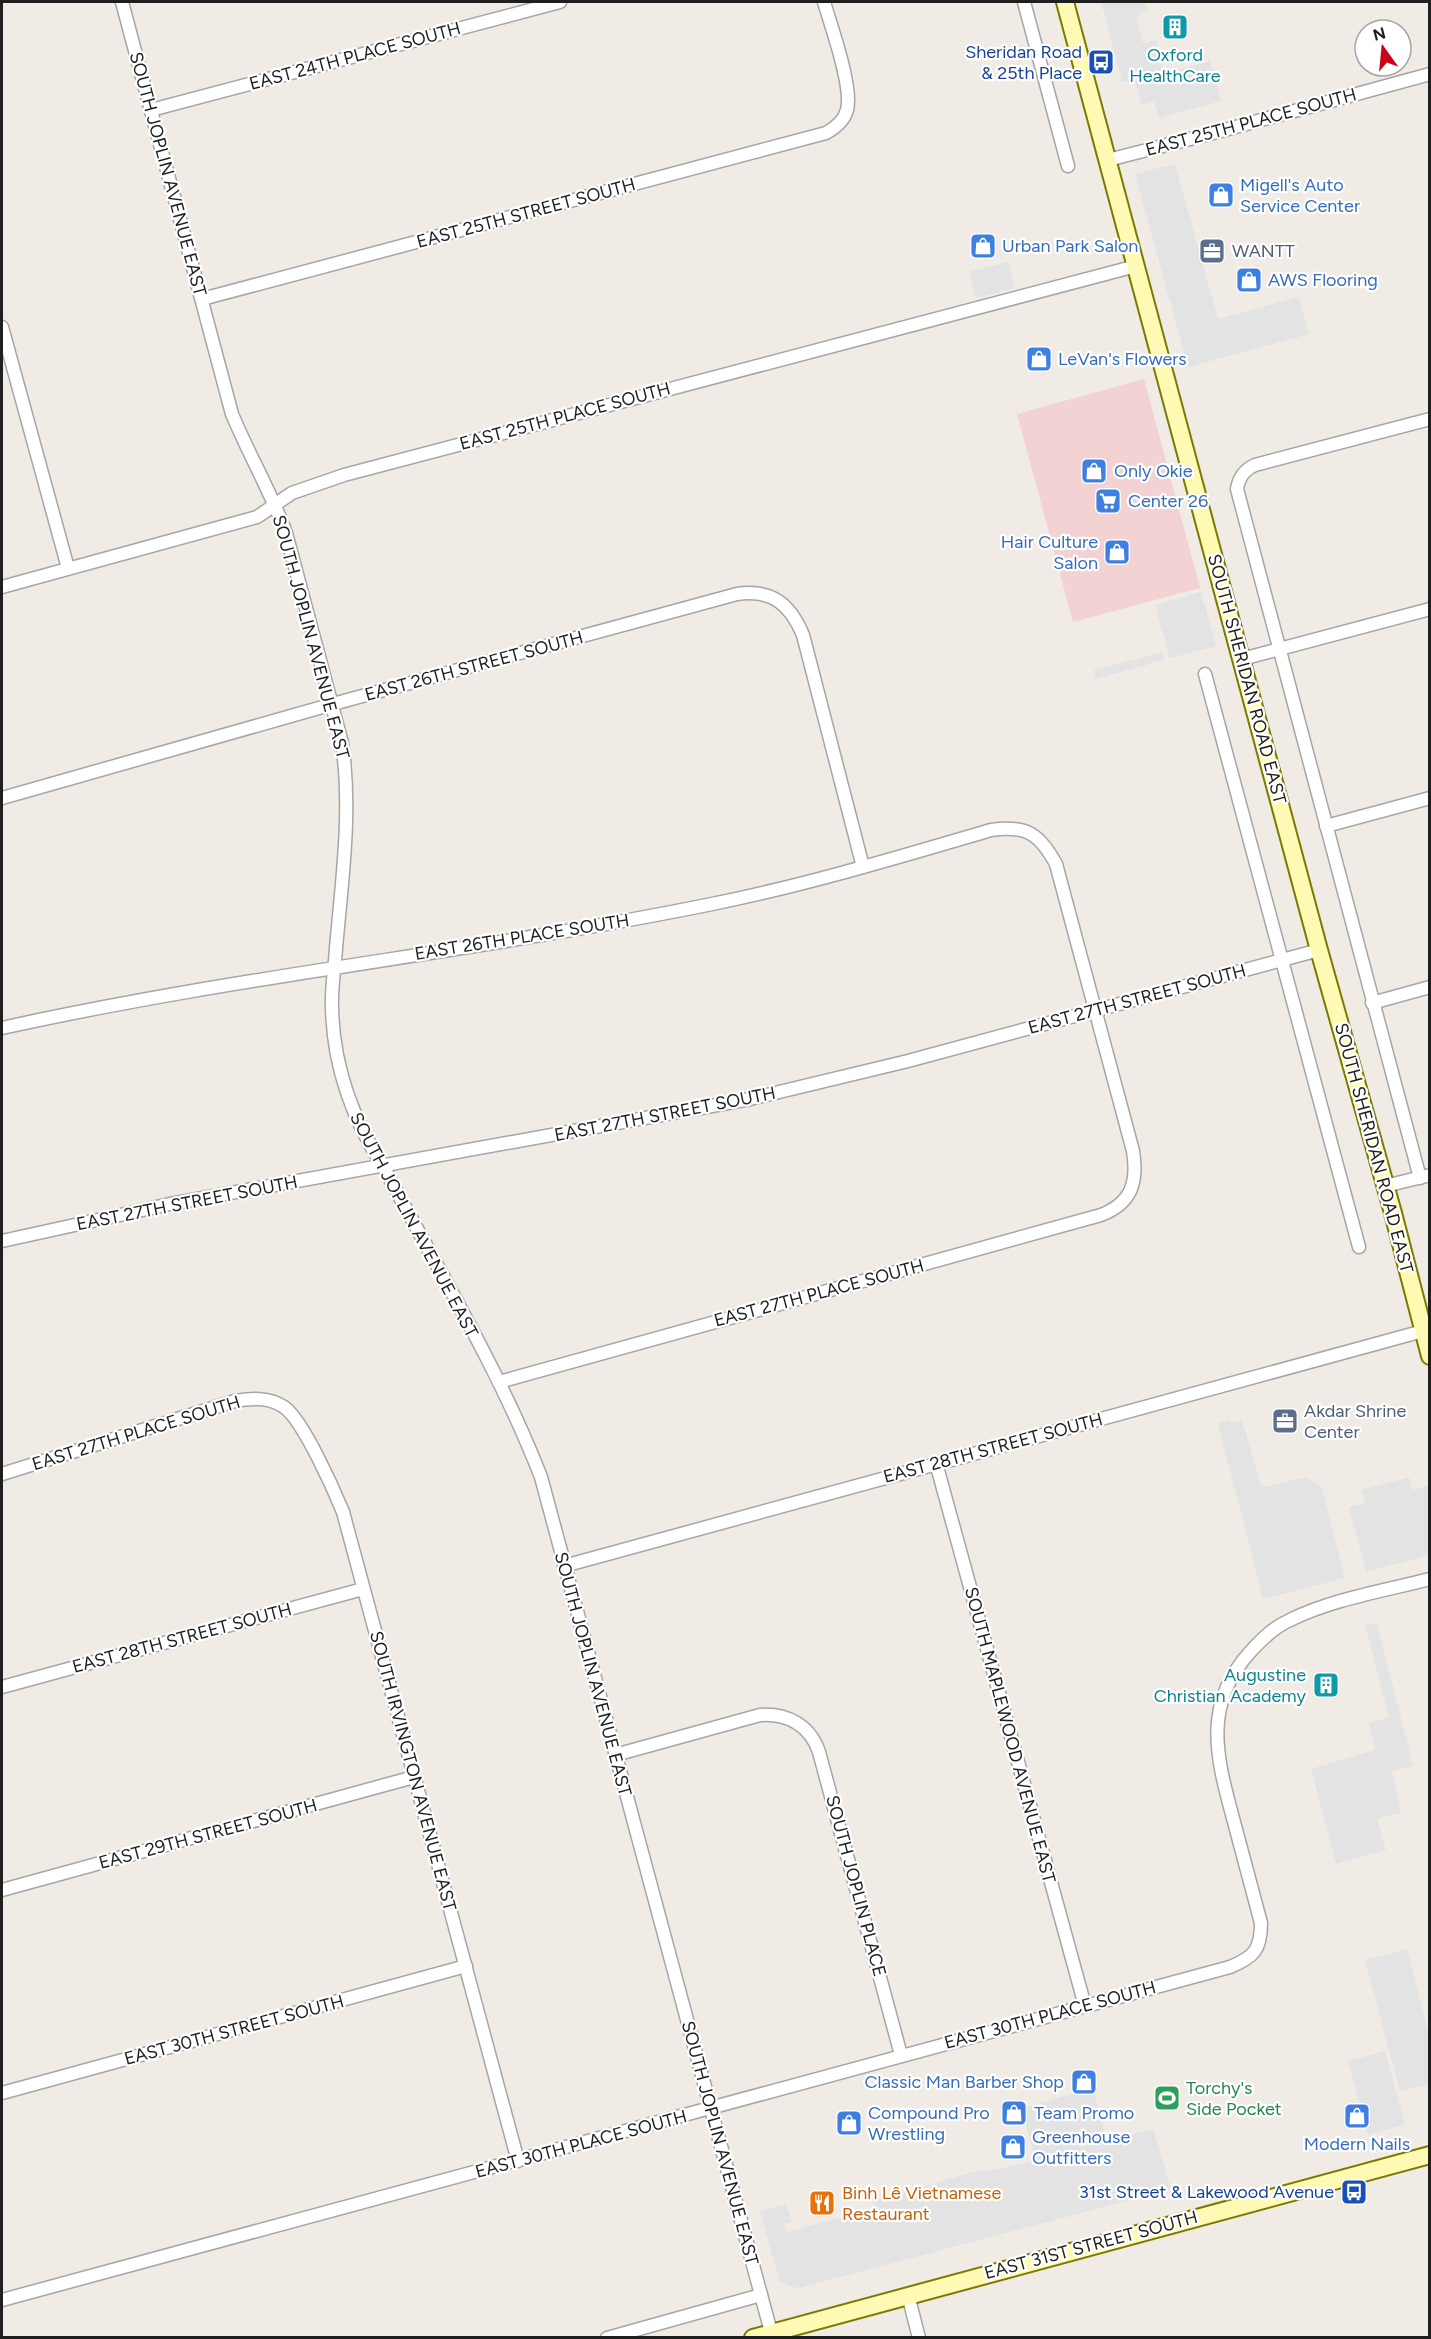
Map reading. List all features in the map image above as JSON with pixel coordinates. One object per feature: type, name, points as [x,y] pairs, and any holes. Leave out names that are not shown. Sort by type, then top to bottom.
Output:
[{"type":"main road","name":"SOUTH SHERIDAN ROAD EAST","points":[[1065,2],[1430,1356]]},
{"type":"main road","name":"EAST 31ST STREET SOUTH","points":[[753,2337],[1430,2155]]},
{"type":"street","name":"SOUTH JOPLIN AVENUE EAST","points":[[122,2],[232,414],[244,445],[276,505],[286,532],[342,743],[347,777],[345,836],[332,1006],[335,1044],[350,1105],[367,1142],[383,1166],[499,1382],[522,1429],[541,1477],[771,2332]]},
{"type":"street","name":"EAST 24TH PLACE SOUTH","points":[[151,110],[560,2]]},
{"type":"street","name":"EAST 25TH STREET SOUTH","points":[[202,299],[816,136],[835,128],[848,109],[847,87],[824,2]]},
{"type":"street","points":[[1024,2],[1068,166]]},
{"type":"street","name":"EAST 25TH PLACE SOUTH","points":[[1108,160],[1430,74]]},
{"type":"street","name":"EAST 25TH PLACE SOUTH","points":[[2,587],[257,517],[292,493],[344,474],[1136,266]]},
{"type":"street","points":[[2,327],[8,375],[68,568]]},
{"type":"street","name":"SOUTH SHERIDAN ROAD EAST","points":[[1425,1176],[1372,1003],[1238,498],[1238,481],[1247,469],[1255,465],[1430,419]]},
{"type":"street","name":"EAST 26TH STREET SOUTH","points":[[2,798],[333,704],[737,594],[761,593],[774,598],[788,609],[803,635],[863,867]]},
{"type":"street","points":[[1242,659],[1430,609]]},
{"type":"street","points":[[1205,674],[1359,1247]]},
{"type":"street","points":[[1326,826],[1430,798]]},
{"type":"street","name":"EAST 26TH PLACE SOUTH","points":[[2,1028],[232,983],[714,904],[863,867],[992,830],[1008,828],[1023,830],[1036,836],[1056,864],[1097,1010]]},
{"type":"street","name":"EAST 27TH STREET SOUTH","points":[[2,1241],[170,1204],[750,1099],[908,1062],[1319,950]]},
{"type":"street","points":[[1372,1003],[1430,987]]},
{"type":"street","name":"EAST 27TH PLACE SOUTH","points":[[499,1382],[1101,1215],[1119,1205],[1131,1191],[1136,1170],[1097,1010]]},
{"type":"street","points":[[1386,1186],[1425,1176]]},
{"type":"street","name":"EAST 28TH STREET SOUTH","points":[[564,1566],[1423,1331]]},
{"type":"street","name":"EAST 27TH PLACE SOUTH","points":[[2,1474],[235,1401],[261,1398],[271,1401]]},
{"type":"street","name":"SOUTH IRVINGTON AVENUE EAST","points":[[271,1401],[285,1408],[295,1419],[327,1474],[343,1512],[518,2161]]},
{"type":"street","name":"SOUTH MAPLEWOOD AVENUE EAST","points":[[936,1463],[1085,2006]]},
{"type":"street","name":"EAST 30TH PLACE SOUTH","points":[[2,2300],[1085,2006],[1230,1966],[1253,1955],[1258,1946],[1261,1923],[1222,1779],[1216,1739],[1220,1704],[1234,1673],[1263,1637],[1291,1619],[1315,1609],[1430,1579]]},
{"type":"street","name":"EAST 28TH STREET SOUTH","points":[[2,1687],[363,1589]]},
{"type":"street","name":"SOUTH JOPLIN PLACE","points":[[615,1755],[760,1715],[784,1716],[799,1723],[813,1737],[901,2055]]},
{"type":"street","name":"EAST 29TH STREET SOUTH","points":[[2,1890],[414,1777]]},
{"type":"street","name":"EAST 30TH STREET SOUTH","points":[[2,2093],[466,1966]]},
{"type":"street","points":[[607,2337],[761,2295]]},
{"type":"street","points":[[908,2295],[919,2337]]},
{"type":"shaded area","points":[[1101,2],[1145,2],[1147,9],[1136,17],[1143,43],[1156,40],[1164,73],[1210,61],[1221,101],[1159,118],[1154,101],[1141,105],[1135,81],[1122,81]]},
{"type":"shaded area","points":[[1175,164],[1218,319],[1299,297],[1309,334],[1188,367],[1135,174]]},
{"type":"shaded area","points":[[1008,262],[1015,288],[976,298],[969,272]]},
{"type":"shaded area","name":"Center 26","points":[[1144,379],[1200,588],[1073,622],[1017,414]]},
{"type":"shaded area","points":[[1201,592],[1216,646],[1170,658],[1155,605]]},
{"type":"shaded area","points":[[1162,652],[1164,660],[1096,679],[1094,670]]},
{"type":"shaded area","points":[[1229,1420],[1231,1423],[1242,1420],[1260,1483],[1265,1487],[1306,1477],[1321,1486],[1345,1578],[1263,1599],[1218,1423]]},
{"type":"shaded area","points":[[1409,1477],[1413,1490],[1429,1485],[1429,1555],[1366,1572],[1349,1507],[1365,1503],[1362,1490]]},
{"type":"shaded area","points":[[1377,1623],[1413,1766],[1392,1771],[1401,1813],[1377,1819],[1386,1850],[1336,1864],[1311,1769],[1375,1750],[1369,1723],[1389,1717],[1365,1625]]},
{"type":"shaded area","points":[[1407,1949],[1429,2035],[1430,2084],[1400,2091],[1365,1960]]},
{"type":"shaded area","points":[[1385,2051],[1405,2124],[1368,2135],[1348,2061]]},
{"type":"shaded area","points":[[1093,2088],[1107,2141],[1153,2129],[1171,2189],[799,2288],[789,2286],[779,2280],[760,2211],[786,2204],[792,2222],[784,2224],[787,2232],[874,2209],[873,2201],[973,2172],[995,2170],[1035,2160],[1022,2108]]},
{"type":"place","name":"Oxford HealthCare","points":[[1175,27]]},
{"type":"place","name":"Sheridan Road & 25th Place","points":[[1101,62]]},
{"type":"place","name":"Migell's Auto Service Center","points":[[1221,195]]},
{"type":"place","name":"Urban Park Salon","points":[[983,246]]},
{"type":"place","name":"WANTT","points":[[1212,251]]},
{"type":"place","name":"AWS Flooring","points":[[1249,280]]},
{"type":"place","name":"LeVan's Flowers","points":[[1039,359]]},
{"type":"place","name":"Only Okie","points":[[1094,471]]},
{"type":"place","name":"Center 26","points":[[1108,501]]},
{"type":"place","name":"Hair Culture Salon","points":[[1117,552]]},
{"type":"place","name":"Akdar Shrine Center","points":[[1285,1421]]},
{"type":"place","name":"Augustine Christian Academy","points":[[1326,1685]]},
{"type":"place","name":"Classic Man Barber Shop","points":[[1084,2082]]},
{"type":"place","name":"Torchy's Side Pocket","points":[[1167,2098]]},
{"type":"place","name":"Team Promo","points":[[1014,2113]]},
{"type":"place","name":"Modern Nails","points":[[1357,2116]]},
{"type":"place","name":"Compound Pro Wrestling","points":[[849,2123]]},
{"type":"place","name":"Greenhouse Outfitters","points":[[1013,2147]]},
{"type":"place","name":"31st Street & Lakewood Avenue","points":[[1354,2192]]},
{"type":"place","name":"Binh Lê Vietnamese Restaurant","points":[[822,2203]]}]
